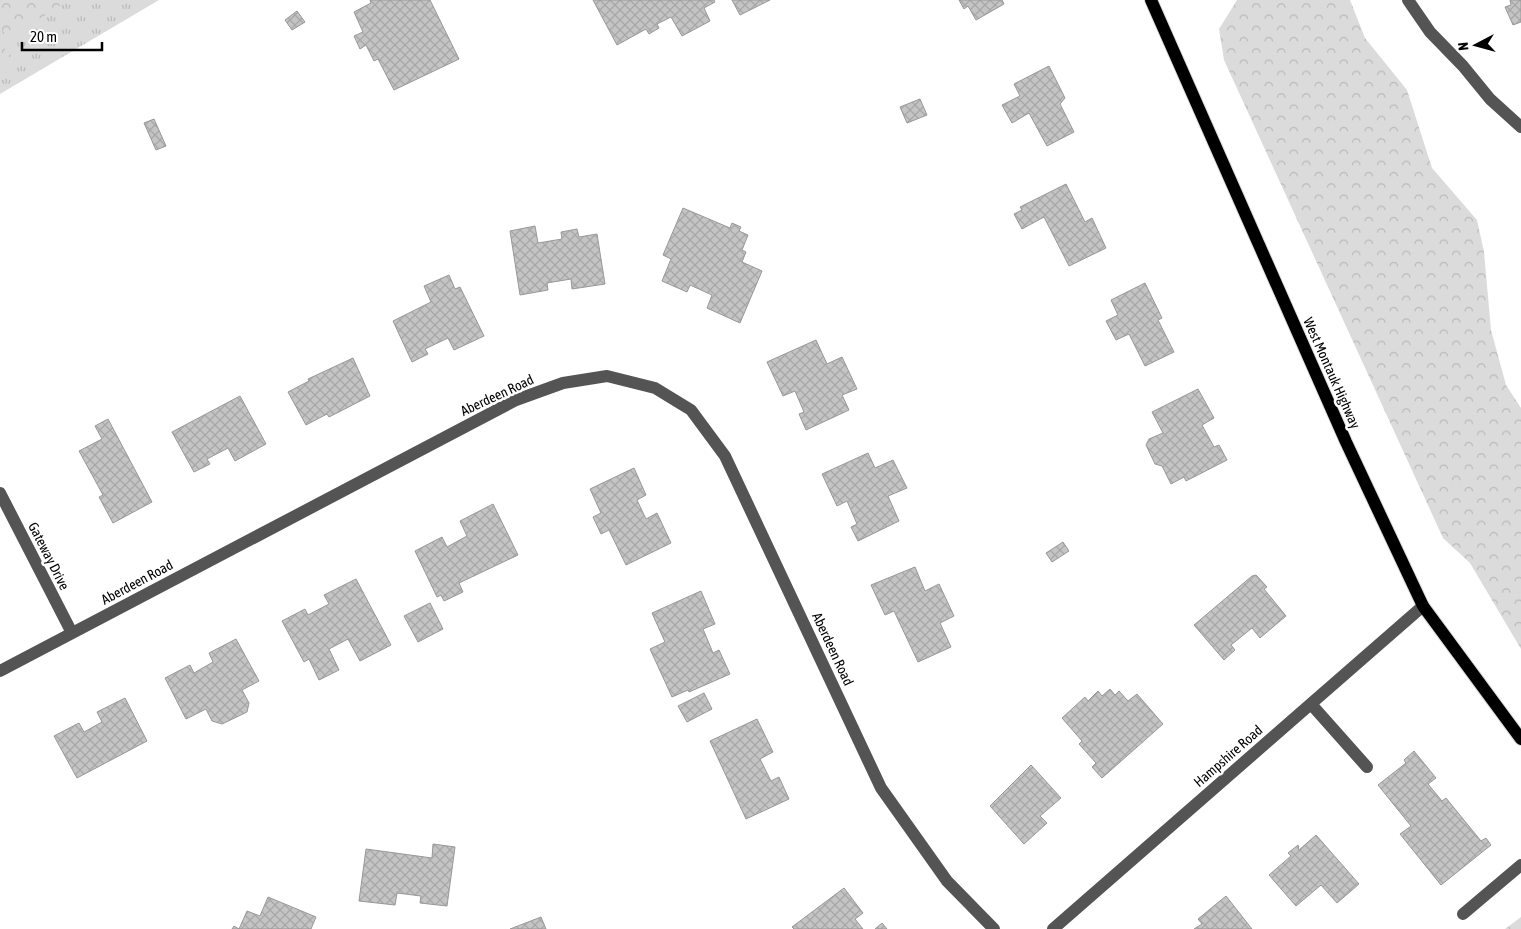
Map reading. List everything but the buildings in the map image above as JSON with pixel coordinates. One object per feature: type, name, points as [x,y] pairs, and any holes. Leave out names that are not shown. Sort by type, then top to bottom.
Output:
[{"type":"main road","name":"West Montauk Highway","points":[[1150,0],[1346,442],[1423,606],[1521,739]]},
{"type":"street","points":[[1408,0],[1430,32],[1463,66],[1490,99],[1521,127]]},
{"type":"street","name":"Aberdeen Road","points":[[0,671],[516,400],[562,383],[607,376],[655,388],[691,410],[725,456],[881,788],[947,881],[994,929]]},
{"type":"street","name":"Gateway Drive","points":[[0,493],[72,633]]},
{"type":"street","name":"Hampshire Road","points":[[1053,929],[1423,606]]},
{"type":"street","points":[[1311,704],[1368,767]]},
{"type":"street","points":[[1463,914],[1521,864]]},
{"type":"green space","points":[[0,0],[159,0],[0,94]]},
{"type":"green space","points":[[0,0],[69,0],[8,39],[0,27]]},
{"type":"green space","points":[[1237,0],[1350,0],[1365,38],[1407,90],[1432,168],[1477,220],[1484,252],[1491,330],[1506,385],[1521,408],[1521,649],[1470,563],[1443,538],[1224,60],[1219,29]]},
{"type":"green space","points":[[0,41],[13,63],[0,70]]},
{"type":"green space","points":[[1521,917],[1521,929],[1505,929]]}]
